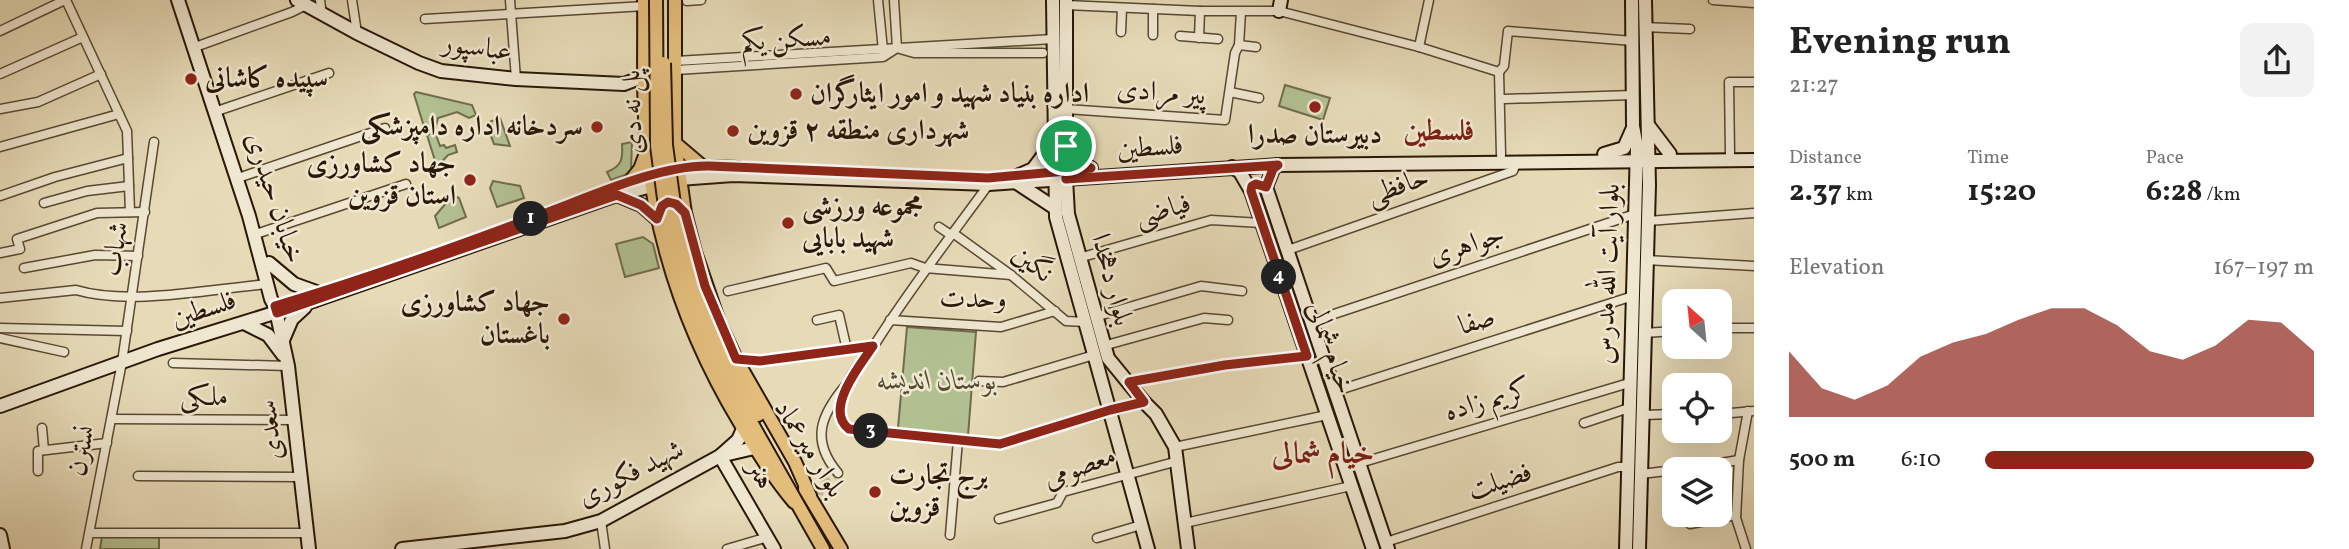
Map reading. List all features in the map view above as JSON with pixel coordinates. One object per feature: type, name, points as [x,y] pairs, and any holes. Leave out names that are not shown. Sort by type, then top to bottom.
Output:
[{"type":"main road","name":"خیابان حیدری","points":[[180,0],[220,110],[269,263],[279,297],[276,309]]},
{"type":"main road","name":"خیابان حیدری","points":[[180,0],[246,204],[276,309]]},
{"type":"main road","name":"پل نه دی","points":[[663,0],[666,145],[671,218]]},
{"type":"main road","points":[[675,0],[675,143],[678,174],[671,218],[678,297],[709,370],[772,476],[794,502]]},
{"type":"main road","name":"بلوار دهخدا","points":[[1053,0],[1060,205],[1099,350],[1110,410],[1148,549]]},
{"type":"main road","name":"بلوار آیت الله مدرس","points":[[1632,0],[1648,125],[1636,185],[1633,296],[1639,344],[1642,415],[1639,549]]},
{"type":"main road","name":"بلوار آیت الله مدرس","points":[[1626,549],[1629,383],[1639,344],[1648,221],[1649,185],[1633,126],[1634,71],[1645,0]]},
{"type":"main road","name":"پل نه دی","points":[[648,2],[657,146],[671,218]]},
{"type":"main road","points":[[648,2],[645,97],[651,181],[705,286],[736,359],[795,462],[810,496]]},
{"type":"main road","name":"عباسپور","points":[[301,3],[357,33],[441,71],[516,79],[624,85]]},
{"type":"main road","name":"بلوار دهخدا","points":[[1060,144],[1066,109],[1066,3]]},
{"type":"main road","points":[[1634,71],[1643,111],[1642,159],[1647,236]]},
{"type":"main road","points":[[624,85],[645,76]]},
{"type":"main road","points":[[624,85],[645,97]]},
{"type":"main road","points":[[1648,125],[1670,157],[1649,185]]},
{"type":"main road","points":[[1604,158],[1625,148],[1633,126]]},
{"type":"main road","points":[[647,146],[654,155],[664,159],[669,156],[675,143]]},
{"type":"main road","points":[[675,143],[702,166]]},
{"type":"main road","points":[[1060,144],[1092,172],[1060,205],[1017,179],[1060,144]]},
{"type":"main road","points":[[629,183],[642,166],[647,146]]},
{"type":"main road","name":"فلسطین","points":[[678,174],[988,181],[1296,157],[1501,155],[1642,159],[1754,155]]},
{"type":"main road","name":"فلسطین","points":[[1670,157],[1754,160]]},
{"type":"main road","points":[[1604,158],[1626,171],[1636,185]]},
{"type":"main road","name":"فلسطین","points":[[1092,172],[1604,158]]},
{"type":"main road","points":[[1251,191],[1256,184],[1266,187],[1273,169],[1278,165]]},
{"type":"main road","name":"فلسطین","points":[[158,349],[184,337],[318,296],[617,195],[651,181],[702,166],[988,181]]},
{"type":"main road","name":"خیام شمالی","points":[[1232,167],[1240,172],[1251,191],[1373,549]]},
{"type":"main road","name":"فلسطین","points":[[318,296],[629,183],[651,181]]},
{"type":"main road","name":"خیام شمالی","points":[[1266,187],[1387,545]]},
{"type":"main road","points":[[617,195],[671,218]]},
{"type":"main road","name":"بلوار دهخدا","points":[[1060,205],[1079,258],[1090,319]]},
{"type":"main road","name":"بلوار میرعماد","points":[[671,218],[696,291],[725,358],[841,549]]},
{"type":"main road","name":"بلوار میرعماد","points":[[671,218],[682,278],[702,330],[733,393],[823,549]]},
{"type":"main road","points":[[269,263],[294,284],[318,296],[292,319],[283,341]]},
{"type":"main road","name":"فلسطین","points":[[0,406],[158,349],[244,323],[276,309]]},
{"type":"main road","name":"سعدی","points":[[276,309],[288,364],[309,549]]},
{"type":"main road","points":[[244,323],[268,335],[288,364]]},
{"type":"main road","name":"بلوار دهخدا","points":[[1099,350],[1156,414],[1175,447],[1188,549]]},
{"type":"main road","name":"شهید فکوری","points":[[401,549],[565,531],[601,522],[720,456],[738,440],[743,429]]},
{"type":"main road","name":"هنر","points":[[754,447],[720,456],[771,543]]},
{"type":"main road","points":[[0,535],[3,549]]},
{"type":"street","points":[[0,31],[65,0],[127,131],[130,212]]},
{"type":"street","points":[[320,0],[322,15]]},
{"type":"street","points":[[352,0],[357,33]]},
{"type":"street","points":[[510,0],[516,79]]},
{"type":"street","points":[[687,1],[701,0]]},
{"type":"street","points":[[878,0],[883,52],[897,48],[1053,39]]},
{"type":"street","points":[[894,0],[897,48]]},
{"type":"street","points":[[1419,47],[1429,0]]},
{"type":"street","points":[[1713,0],[1754,3]]},
{"type":"street","points":[[425,19],[648,2]]},
{"type":"street","points":[[198,46],[292,12],[301,3]]},
{"type":"street","points":[[1066,3],[1122,8],[1241,12],[1280,5],[1499,72]]},
{"type":"street","points":[[1121,32],[1122,8]]},
{"type":"street","points":[[1153,9],[1153,36]]},
{"type":"street","points":[[1199,38],[1200,11]]},
{"type":"street","points":[[1241,12],[1239,45],[1235,53],[1230,92],[1259,98]]},
{"type":"street","points":[[1501,155],[1499,72],[1504,65],[1508,31],[1638,33],[1690,30]]},
{"type":"street","points":[[1180,36],[1219,39]]},
{"type":"street","points":[[0,74],[83,37]]},
{"type":"street","points":[[1239,45],[1256,47]]},
{"type":"street","points":[[897,48],[914,53],[1043,54]]},
{"type":"street","name":"مسکن یکم","points":[[676,66],[883,52]]},
{"type":"street","points":[[220,110],[329,73]]},
{"type":"street","points":[[0,109],[38,102],[100,74]]},
{"type":"street","points":[[1730,154],[1729,82],[1754,82]]},
{"type":"street","name":"پیر مرادی","points":[[1066,109],[1225,120],[1230,92]]},
{"type":"street","points":[[1504,99],[1633,95]]},
{"type":"street","points":[[0,147],[119,114]]},
{"type":"street","points":[[241,177],[385,128]]},
{"type":"street","name":"شهاب","points":[[122,362],[154,142]]},
{"type":"street","points":[[0,196],[55,177],[128,158]]},
{"type":"street","name":"حافظی","points":[[1288,250],[1513,171],[1517,161]]},
{"type":"street","points":[[838,473],[829,463],[825,452],[822,439],[823,417],[988,181]]},
{"type":"street","points":[[259,233],[406,184]]},
{"type":"street","points":[[44,203],[86,191],[129,186]]},
{"type":"street","points":[[0,253],[20,248],[16,239],[97,213],[145,212]]},
{"type":"street","points":[[1648,221],[1754,213]]},
{"type":"street","name":"جواهری","points":[[1313,321],[1635,215]]},
{"type":"street","name":"فیاضی","points":[[1079,258],[1211,220],[1261,223]]},
{"type":"street","name":"نگین","points":[[939,227],[1011,275],[1066,321],[1090,319]]},
{"type":"street","points":[[23,268],[95,255],[138,256]]},
{"type":"street","points":[[1646,260],[1754,266]]},
{"type":"street","points":[[728,291],[826,268],[834,281],[911,263],[925,268],[1011,275]]},
{"type":"street","points":[[0,298],[76,290],[132,296],[268,284]]},
{"type":"street","points":[[1090,319],[1201,286],[1242,291]]},
{"type":"street","name":"صفا","points":[[1336,391],[1633,296]]},
{"type":"street","name":"وحدت","points":[[890,320],[1001,327],[1055,311]]},
{"type":"street","points":[[817,320],[838,315],[847,350]]},
{"type":"street","points":[[979,381],[1003,382],[1204,318],[1228,320]]},
{"type":"street","points":[[0,328],[127,331]]},
{"type":"street","points":[[1732,328],[1754,328]]},
{"type":"street","points":[[1639,344],[1662,336]]},
{"type":"street","points":[[0,338],[64,352]]},
{"type":"street","points":[[736,359],[760,361],[873,346]]},
{"type":"street","points":[[1129,382],[1225,365],[1307,356]]},
{"type":"street","points":[[750,385],[751,372],[760,361]]},
{"type":"street","name":"نسترن","points":[[86,549],[122,362]]},
{"type":"street","points":[[173,363],[288,364]]},
{"type":"street","name":"کریم زاده","points":[[1360,463],[1629,383]]},
{"type":"street","points":[[848,384],[841,403],[841,416],[843,425],[849,429],[1000,444],[1144,402]]},
{"type":"street","points":[[1584,423],[1629,408]]},
{"type":"street","points":[[1732,413],[1751,411],[1739,460],[1736,515],[1746,549]]},
{"type":"street","points":[[1642,415],[1662,414]]},
{"type":"street","points":[[1175,447],[1327,415]]},
{"type":"street","name":"ملکی","points":[[111,419],[295,420]]},
{"type":"street","points":[[43,428],[44,450]]},
{"type":"street","points":[[950,535],[958,440]]},
{"type":"street","points":[[38,471],[38,451],[107,443]]},
{"type":"street","points":[[1732,461],[1739,460]]},
{"type":"street","name":"معصومی","points":[[999,519],[1056,503],[1063,492],[1178,461]]},
{"type":"street","name":"فضیلت","points":[[1387,545],[1618,467],[1628,467]]},
{"type":"street","points":[[1641,474],[1662,472]]},
{"type":"street","points":[[138,476],[302,477]]},
{"type":"street","points":[[1185,523],[1351,486]]},
{"type":"street","points":[[1732,516],[1736,515]]},
{"type":"street","points":[[601,522],[605,549]]},
{"type":"street","points":[[1097,538],[1142,524]]},
{"type":"street","points":[[90,533],[307,533]]},
{"type":"street","points":[[727,549],[771,543]]},
{"type":"green space","points":[[1285,85],[1330,98],[1323,120],[1279,106]]},
{"type":"green space","points":[[416,92],[472,105],[476,115],[469,118],[457,112],[438,118],[435,130],[426,133],[414,94]]},
{"type":"green space","points":[[500,118],[510,146],[494,144],[486,123]]},
{"type":"green space","points":[[435,132],[440,146],[444,145],[446,148],[455,145],[457,152],[448,155],[437,167],[427,135]]},
{"type":"green space","points":[[632,142],[631,170],[611,180],[607,172],[620,161],[622,144]]},
{"type":"green space","points":[[493,181],[520,186],[524,198],[497,207],[490,188]]},
{"type":"green space","points":[[1262,184],[1388,549],[1373,549],[1252,186]]},
{"type":"green space","points":[[453,195],[459,198],[466,217],[439,228],[435,216]]},
{"type":"green space","points":[[643,237],[653,244],[659,268],[625,277],[616,244]]},
{"type":"green space","name":"بوستان اندیشه","points":[[907,327],[976,332],[968,436],[898,428]]},
{"type":"green space","points":[[102,536],[159,537],[159,549],[100,549]]},
{"type":"tunnel","points":[[819,507],[822,487],[838,473]]},
{"type":"place","name":"سپیده کاشانی","points":[[191,79]]},
{"type":"place","name":"اداره بنیاد شهید و امور ایثارگران","points":[[796,94]]},
{"type":"place","name":"دبیرستان صدرا","points":[[1315,107]]},
{"type":"place","name":"سردخانه اداره دامپزشکی","points":[[597,127]]},
{"type":"place","name":"شهرداری منطقه ۲ قزوین","points":[[733,131]]},
{"type":"place","name":"جهاد کشاورزی استان قزوین","points":[[470,180]]},
{"type":"place","name":"مجموعه ورزشی شهید بابایی","points":[[788,223]]},
{"type":"place","name":"جهاد کشاورزی باغستان","points":[[564,319]]},
{"type":"place","name":"برج تجارت قزوین","points":[[875,492]]},
{"type":"district","name":"فلسطین","points":[[1439,132]]},
{"type":"district","name":"خیام شمالی","points":[[1323,455]]},
{"type":"route","points":[[1066,146],[1066,171],[988,178],[709,166],[677,168],[644,177],[319,293],[275,306],[277,313],[617,195],[641,205],[657,219],[666,202],[676,204],[685,213],[705,286],[736,359],[760,361],[873,346],[849,379],[841,403],[843,425],[849,429],[1000,444],[1144,402],[1129,382],[1225,365],[1307,356],[1251,191],[1256,184],[1266,187],[1273,169],[1278,165],[1066,179],[1066,171],[1091,168],[1080,163],[1066,146]]}]
